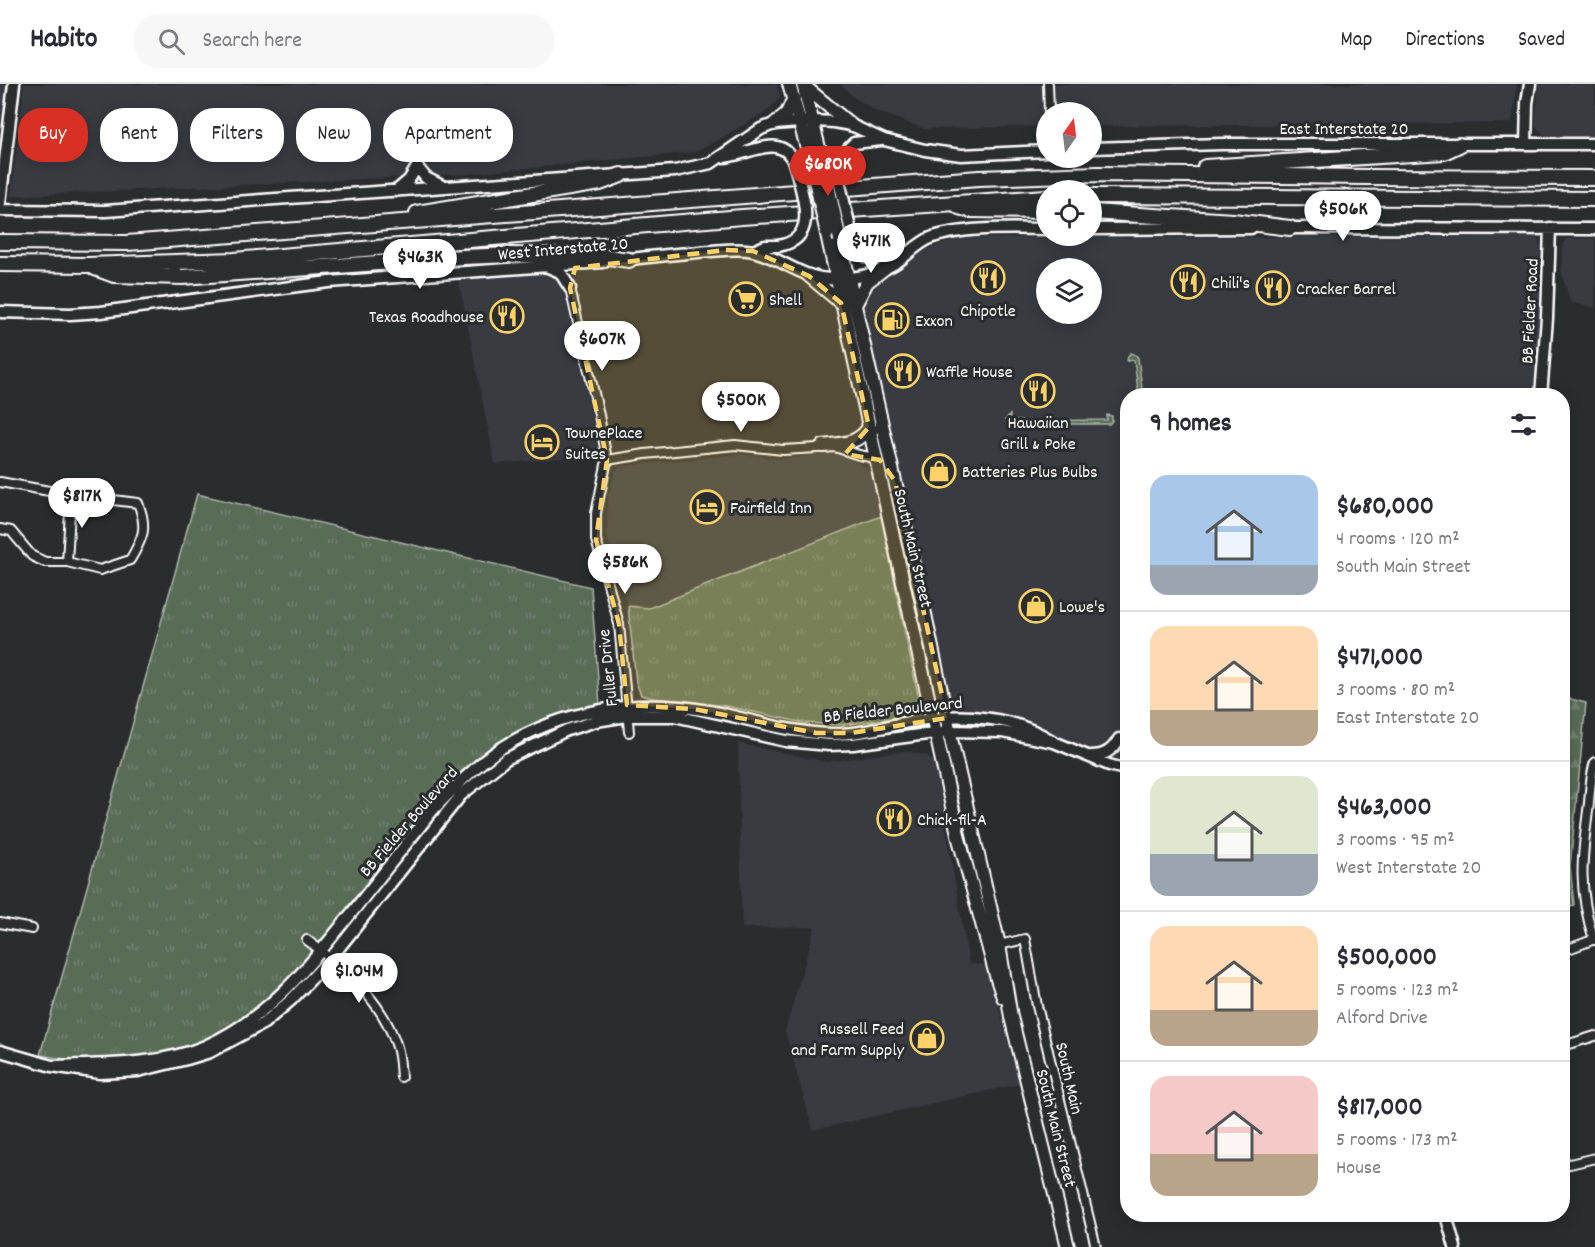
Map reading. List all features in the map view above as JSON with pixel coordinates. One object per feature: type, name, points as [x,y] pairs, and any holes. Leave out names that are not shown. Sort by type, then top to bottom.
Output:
[{"type":"highway","points":[[1164,174],[1182,168],[1444,152],[1459,145]]},
{"type":"highway","points":[[0,242],[127,243],[979,178],[1164,174],[1595,178]]},
{"type":"highway","points":[[336,227],[351,220],[497,201],[600,183],[621,175]]},
{"type":"highway","points":[[1102,196],[1595,199]]},
{"type":"highway","points":[[0,264],[88,266],[234,260],[742,217],[940,202],[1036,198]]},
{"type":"highway","points":[[940,202],[970,210],[1036,211]]},
{"type":"highway","points":[[1102,213],[1233,221],[1290,228]]},
{"type":"highway","points":[[88,266],[114,274],[182,277],[463,257],[524,255],[608,257],[629,260]]},
{"type":"main road","points":[[0,203],[14,84]]},
{"type":"main road","name":"South Main Street","points":[[789,84],[807,121]]},
{"type":"main road","points":[[1526,144],[1530,84]]},
{"type":"main road","points":[[804,85],[851,125]]},
{"type":"main road","name":"South Main Street","points":[[804,85],[807,121],[840,239],[843,279],[841,303],[933,718],[943,731],[999,945],[1011,1017],[1068,1247]]},
{"type":"main road","points":[[774,124],[787,112],[794,98]]},
{"type":"main road","points":[[0,210],[105,211],[693,168],[722,157],[761,129],[774,124],[807,121],[851,125],[884,140],[925,150],[961,155],[1036,152]]},
{"type":"main road","points":[[884,140],[854,143],[840,158],[837,172],[840,239],[860,253],[874,260],[883,260],[932,238],[958,232],[1036,229]]},
{"type":"main road","name":"East Interstate 20","points":[[1102,148],[1221,144],[1595,144]]},
{"type":"main road","points":[[722,157],[735,157],[758,147],[771,146],[787,153],[795,166],[806,220],[797,237],[787,244],[765,246],[753,251]]},
{"type":"main road","points":[[396,191],[409,180],[417,167],[426,178],[444,188]]},
{"type":"main road","name":"BB Fielder Road","points":[[1542,388],[1547,329],[1550,228]]},
{"type":"main road","points":[[1102,229],[1595,229]]},
{"type":"main road","points":[[855,305],[867,282],[900,260],[913,248]]},
{"type":"main road","name":"West Interstate 20","points":[[0,312],[70,314],[122,310],[329,282],[548,267],[717,251],[753,251],[809,276],[843,279]]},
{"type":"main road","points":[[570,288],[572,272],[581,264]]},
{"type":"main road","points":[[548,267],[560,272],[570,288]]},
{"type":"main road","points":[[843,279],[885,268]]},
{"type":"main road","points":[[809,276],[841,303]]},
{"type":"main road","name":"South Main Street","points":[[843,279],[855,305],[947,718],[943,731],[959,839],[997,979],[1011,1017]]},
{"type":"main road","points":[[823,446],[860,439],[869,427],[876,434],[882,449],[889,450]]},
{"type":"main road","points":[[875,458],[880,460],[895,481]]},
{"type":"main road","name":"BB Fielder Boulevard","points":[[0,1051],[52,1066],[100,1073],[138,1071],[210,1052],[264,1023],[291,1000],[330,959],[461,795],[506,759],[567,730],[627,711],[654,705],[694,709],[790,730],[816,733],[851,733],[933,718],[995,719],[1038,731],[1054,742]]},
{"type":"main road","name":"BB Fielder Boulevard","points":[[52,1066],[140,1061],[203,1047],[257,1016],[302,974],[433,810],[476,767],[531,732],[596,710],[675,716],[786,741],[829,745],[853,744],[943,731],[1002,732],[1054,742]]},
{"type":"main road","points":[[1084,755],[1101,756],[1112,750],[1119,739],[1120,758]]},
{"type":"main road","points":[[1054,742],[1120,768]]},
{"type":"main road","points":[[1448,1222],[1455,1247]]},
{"type":"street","points":[[1048,84],[1049,102]]},
{"type":"street","points":[[570,288],[607,460],[735,445],[783,450],[835,447],[875,458]]},
{"type":"street","name":"Fuller Drive","points":[[607,460],[596,513],[596,540],[619,624],[629,732]]},
{"type":"street","points":[[0,482],[71,495],[138,503],[145,520],[140,543],[130,560],[100,570],[67,562],[45,562],[32,556],[11,531],[0,529]]},
{"type":"street","points":[[67,562],[71,495]]},
{"type":"street","points":[[1570,948],[1594,939],[1585,913],[1581,879],[1595,762]]},
{"type":"street","points":[[0,923],[32,929]]},
{"type":"street","name":"South Main","points":[[999,945],[1024,939],[1037,1006],[1096,1247]]},
{"type":"street","points":[[307,940],[374,1001],[386,1020],[397,1046],[401,1077]]},
{"type":"street","points":[[1570,1044],[1595,1036]]},
{"type":"street","points":[[1570,1164],[1595,1158]]},
{"type":"highlighted area","points":[[726,250],[753,251],[809,276],[841,303],[869,427],[845,454],[880,460],[895,481],[947,718],[851,733],[816,733],[694,709],[627,705],[619,624],[596,540],[607,460],[570,288],[575,268]]},
{"type":"shaded area","points":[[0,84],[7,84],[0,143]]},
{"type":"shaded area","points":[[24,84],[777,84],[780,97],[766,112],[696,152],[468,174],[11,196],[18,136],[18,162],[88,162],[88,108],[21,108]]},
{"type":"shaded area","points":[[841,84],[1517,84],[1512,123],[1102,126],[1102,102],[1036,102],[1036,126],[924,129],[874,110],[851,95]]},
{"type":"shaded area","points":[[1539,84],[1595,84],[1595,136],[1547,137],[1535,125]]},
{"type":"shaded area","points":[[1537,236],[1540,245],[1540,333],[1534,388],[1120,388],[1120,760],[1095,752],[1024,722],[961,712],[949,701],[862,304],[862,298],[873,285],[927,249],[967,238],[1036,238],[1036,246],[1102,246],[1102,238]]},
{"type":"shaded area","points":[[1566,239],[1595,239],[1595,308],[1570,302],[1562,274],[1562,249]]},
{"type":"shaded area","points":[[548,270],[558,276],[562,283],[598,444],[594,455],[495,464],[458,277]]},
{"type":"shaded area","points":[[834,453],[847,457],[871,471],[881,516],[649,608],[628,606],[613,561],[607,534],[608,495],[616,470],[623,466],[742,454],[781,459]]},
{"type":"shaded area","points":[[738,743],[826,762],[904,751],[928,756],[935,764],[969,964],[988,965],[1019,1084],[813,1130],[785,1031],[815,927],[742,928]]},
{"type":"green space","points":[[1131,353],[1138,358],[1142,388],[1138,388],[1134,360],[1127,361]]},
{"type":"green space","points":[[1010,415],[1010,421],[1107,420],[1107,415],[1112,416],[1112,421],[1109,424],[1011,424],[1005,420]]},
{"type":"green space","points":[[197,494],[591,587],[600,705],[476,762],[306,964],[246,1020],[209,1040],[147,1058],[84,1062],[40,1055]]},
{"type":"green space","points":[[881,516],[919,700],[912,715],[844,725],[804,723],[726,706],[641,695],[636,682],[628,606],[649,608]]},
{"type":"green space","points":[[1570,699],[1586,703],[1570,866]]},
{"type":"green space","points":[[1570,866],[1574,905],[1570,906]]},
{"type":"place","name":"Chipotle","points":[[988,278]]},
{"type":"place","name":"Chili's","points":[[1188,282]]},
{"type":"place","name":"Cracker Barrel","points":[[1273,288]]},
{"type":"place","name":"Shell","points":[[746,299]]},
{"type":"place","name":"Texas Roadhouse","points":[[507,316]]},
{"type":"place","name":"Exxon","points":[[892,320]]},
{"type":"place","name":"Waffle House","points":[[903,371]]},
{"type":"place","name":"Hawaiian Grill & Poke","points":[[1038,391]]},
{"type":"place","name":"TownePlace Suites","points":[[542,442]]},
{"type":"place","name":"Batteries Plus Bulbs","points":[[939,471]]},
{"type":"place","name":"Fairfield Inn","points":[[707,507]]},
{"type":"place","name":"Lowe's","points":[[1036,606]]},
{"type":"place","name":"Chick-fil-A","points":[[894,819]]},
{"type":"place","name":"Russell Feed and Farm Supply","points":[[927,1038]]}]
